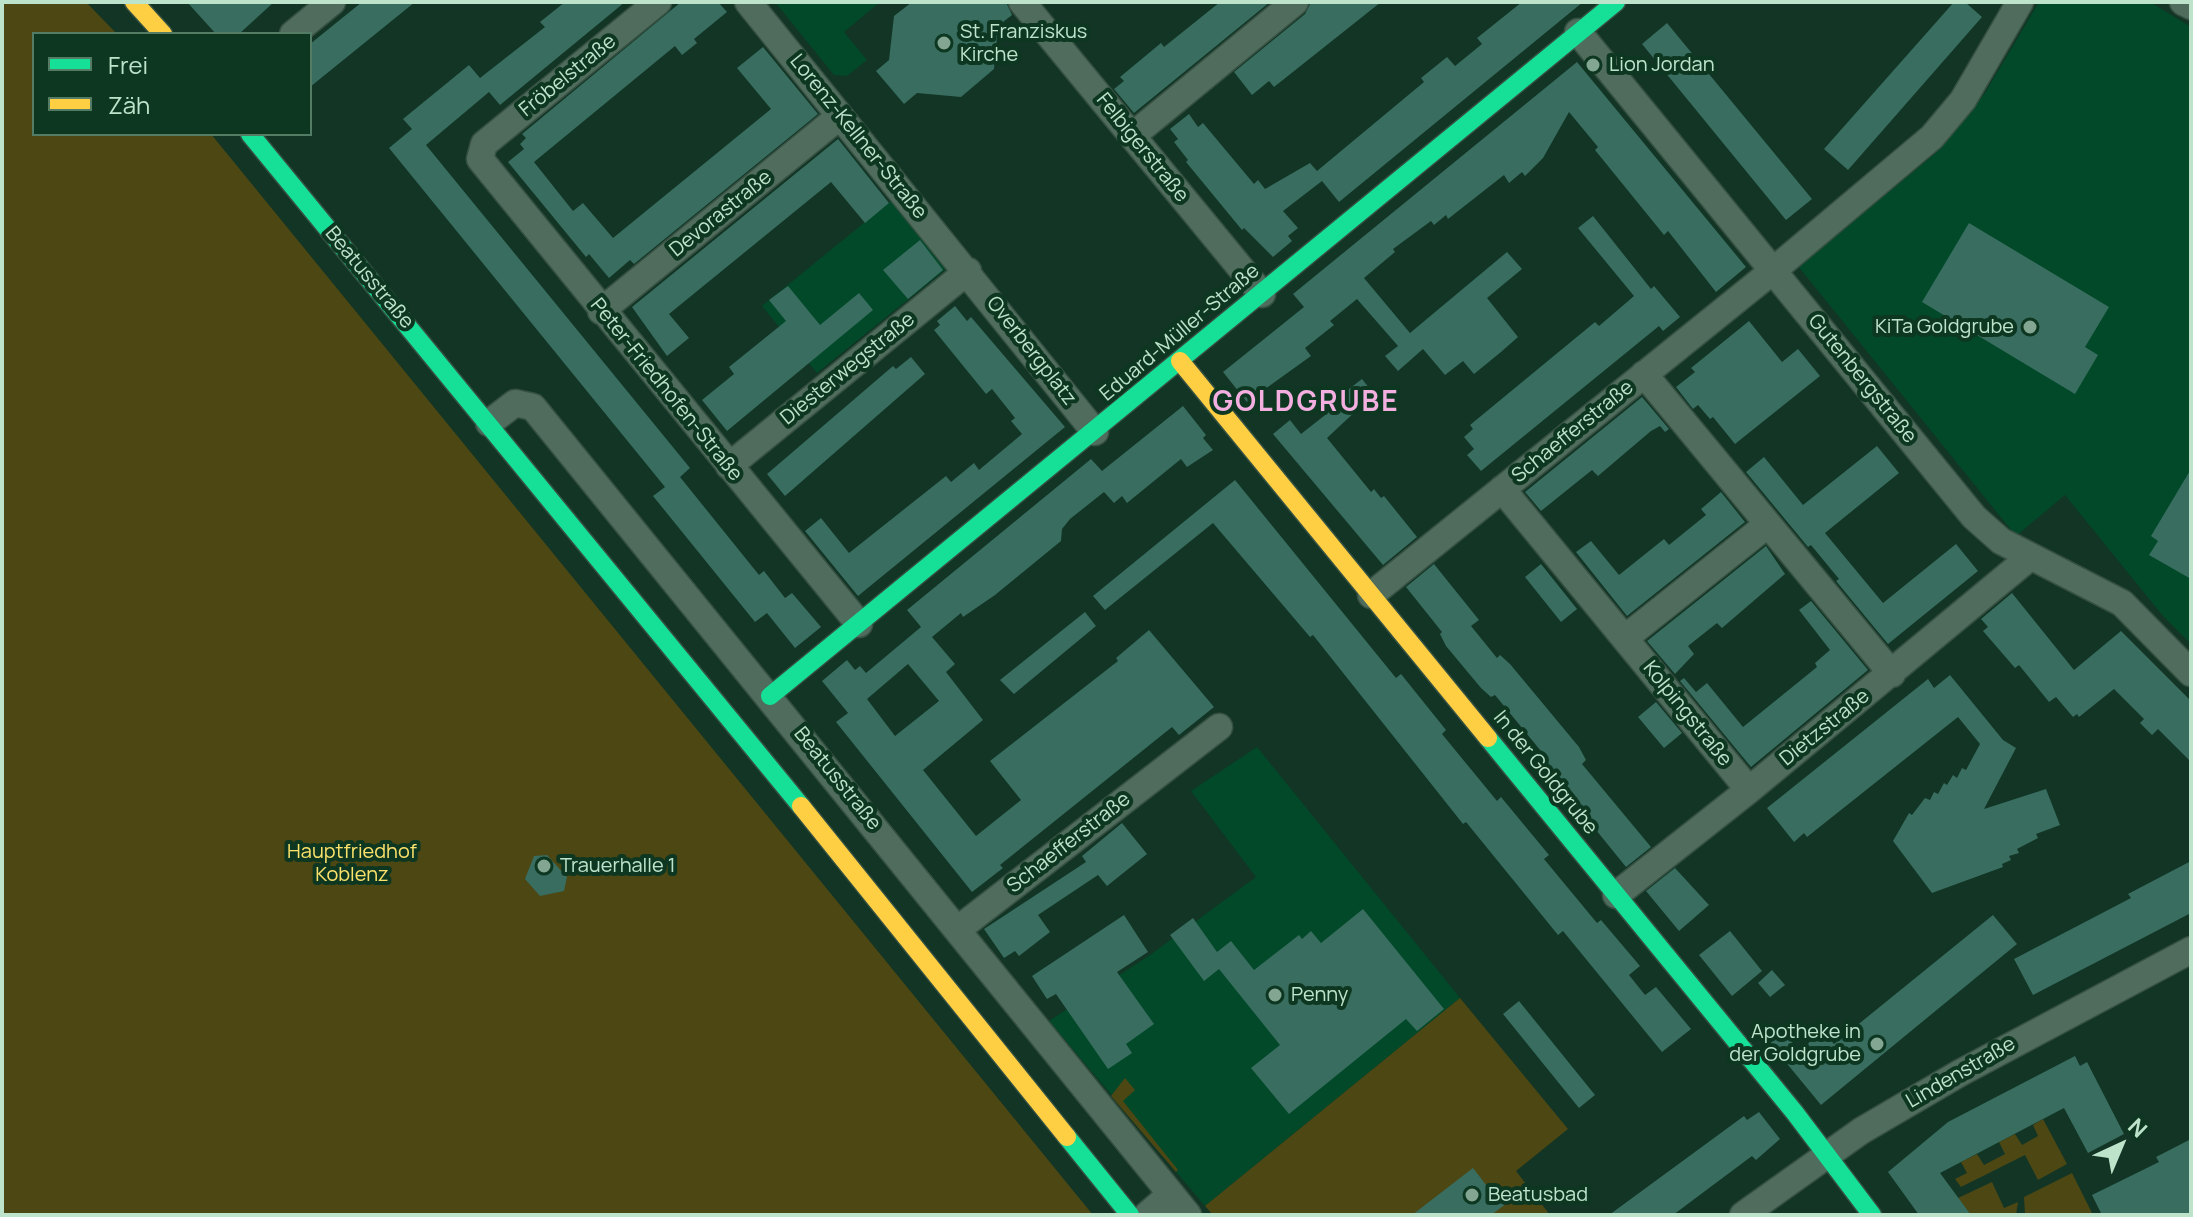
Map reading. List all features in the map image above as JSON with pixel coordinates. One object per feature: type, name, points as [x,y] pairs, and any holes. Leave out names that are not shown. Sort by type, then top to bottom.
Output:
[{"type":"street","points":[[134,2],[161,32]]},
{"type":"street","points":[[295,32],[332,2]]},
{"type":"street","name":"Fröbelstraße","points":[[480,153],[484,144],[658,2]]},
{"type":"street","name":"Lorenz-Kellner-Straße","points":[[748,2],[968,271]]},
{"type":"street","name":"Felbigerstraße","points":[[1022,2],[1262,294]]},
{"type":"street","points":[[1132,136],[1295,2]]},
{"type":"street","name":"Eduard-Müller-Straße","points":[[770,696],[1616,2]]},
{"type":"street","name":"Schaefferstraße","points":[[1371,595],[1775,269],[1947,121],[2020,2]]},
{"type":"street","points":[[2183,2],[2191,6]]},
{"type":"street","name":"Gutenbergstraße","points":[[1578,32],[1775,269],[1974,517],[2001,541],[2122,603],[2191,673]]},
{"type":"street","name":"Devorastraße","points":[[601,311],[840,116]]},
{"type":"street","name":"Beatusstraße","points":[[252,136],[489,423],[1130,1215]]},
{"type":"street","name":"Peter-Friedhofen-Straße","points":[[480,153],[482,165],[859,624]]},
{"type":"street","name":"Overbergplatz","points":[[968,271],[1095,432]]},
{"type":"street","name":"Diesterwegstraße","points":[[729,466],[968,271]]},
{"type":"street","name":"In der Goldgrube","points":[[1180,361],[1828,1155],[1872,1215]]},
{"type":"street","points":[[1644,374],[1892,674]]},
{"type":"street","name":"Beatusstraße","points":[[489,423],[515,403],[533,407],[1188,1215]]},
{"type":"street","name":"Kolpingstraße","points":[[1502,489],[1749,790]]},
{"type":"street","points":[[1625,638],[1767,525]]},
{"type":"street","name":"Dietzstraße","points":[[1616,895],[1892,674],[2030,557]]},
{"type":"street","name":"Schaefferstraße","points":[[957,930],[1219,727]]},
{"type":"street","name":"Lindenstraße","points":[[1743,1215],[1828,1155],[1960,1073],[2191,950]]},
{"type":"street","points":[[1147,1215],[1171,1194]]},
{"type":"shaded area","points":[[775,2],[880,2],[844,32],[867,60],[847,76],[834,75]]},
{"type":"shaded area","points":[[2039,2],[2150,2],[2191,27],[2191,644],[2163,616],[2065,495],[2016,536],[1798,266],[1935,154],[1985,93]]},
{"type":"shaded area","points":[[892,200],[947,268],[817,373],[762,306]]},
{"type":"shaded area","points":[[1257,747],[1460,998],[1205,1206],[1049,1021],[1150,955],[1256,877],[1191,791]]},
{"type":"green space","name":"Hauptfriedhof Koblenz","points":[[2,2],[86,2],[115,32],[32,32],[32,136],[213,136],[1093,1215],[2,1215]]},
{"type":"green space","points":[[1460,998],[1568,1129],[1516,1171],[1550,1215],[1213,1215],[1205,1206]]},
{"type":"green space","points":[[1125,1078],[1135,1090],[1123,1101],[1178,1170],[1176,1172],[1111,1096]]},
{"type":"green space","points":[[2043,1119],[2067,1164],[2038,1180],[2025,1155],[1961,1187],[1955,1179],[1967,1173],[1961,1162],[1977,1154],[1984,1165],[2005,1154],[1999,1142],[2015,1134],[2022,1145],[2038,1136],[2033,1125]]},
{"type":"green space","points":[[2072,1173],[2093,1215],[2025,1215],[2024,1197]]},
{"type":"green space","points":[[1992,1182],[2004,1208],[2018,1202],[2016,1215],[1971,1215],[1958,1198]]},
{"type":"building","points":[[187,2],[274,2],[241,32],[214,32]]},
{"type":"building","points":[[362,2],[415,2],[312,85],[312,42]]},
{"type":"building","points":[[565,2],[625,2],[500,105],[489,92],[426,145],[690,468],[680,477],[759,575],[764,571],[785,598],[792,593],[821,627],[795,648],[767,613],[755,622],[653,496],[665,487],[389,148],[412,129],[403,119],[469,65],[480,78],[545,27],[540,22]]},
{"type":"building","points":[[681,2],[718,2],[727,12],[694,39],[697,43],[682,55],[675,46],[534,162],[573,211],[583,203],[613,238],[771,109],[737,68],[763,47],[818,114],[634,264],[630,260],[609,278],[589,254],[586,257],[508,162],[524,149],[520,144],[526,138],[522,134]]},
{"type":"building","name":"St. Franziskus Kirche","points":[[912,2],[1006,2],[1012,15],[998,26],[994,69],[961,97],[917,93],[904,104],[876,71],[889,60],[894,16]]},
{"type":"building","points":[[1220,2],[1270,2],[1134,113],[1114,89],[1124,81],[1120,77],[1161,43],[1164,47]]},
{"type":"building","points":[[1311,2],[1381,2],[1274,87],[1269,81],[1252,95],[1234,72],[1305,14]]},
{"type":"building","points":[[1522,2],[1583,2],[1339,202],[1322,181],[1283,211],[1298,228],[1288,236],[1292,241],[1273,257],[1244,228],[1242,230],[1186,162],[1188,160],[1174,142],[1178,139],[1170,129],[1189,114],[1198,127],[1203,123],[1254,184],[1258,180],[1265,189],[1310,163],[1317,171],[1424,82],[1421,78],[1447,57],[1455,66],[1482,44],[1477,38]]},
{"type":"building","points":[[1954,2],[1965,2],[1982,17],[1848,170],[1824,149]]},
{"type":"building","points":[[1667,23],[1812,199],[1786,220],[1642,44]]},
{"type":"building","points":[[1577,62],[1746,267],[1716,292],[1668,231],[1664,235],[1595,150],[1598,147],[1569,112],[1543,158],[1525,176],[1522,172],[1509,183],[1504,175],[1448,219],[1446,215],[1434,225],[1431,221],[1393,249],[1395,252],[1364,278],[1410,333],[1507,252],[1522,269],[1487,298],[1518,337],[1474,374],[1463,361],[1445,375],[1423,349],[1398,371],[1385,356],[1398,346],[1357,299],[1330,321],[1334,325],[1305,348],[1311,356],[1247,402],[1223,372],[1304,307],[1293,294]]},
{"type":"building","points":[[838,139],[889,203],[865,223],[831,182],[669,314],[689,338],[667,356],[632,307]]},
{"type":"building","points":[[1593,216],[1651,289],[1654,286],[1680,317],[1663,331],[1659,326],[1481,471],[1467,455],[1474,449],[1464,437],[1473,429],[1470,425],[1595,322],[1599,326],[1634,296],[1578,228]]},
{"type":"building","name":"KiTa Goldgrube","points":[[1969,223],[2109,307],[2085,347],[2098,355],[2075,394],[1922,302]]},
{"type":"building","points":[[920,240],[943,270],[908,299],[883,270]]},
{"type":"building","points":[[788,286],[820,325],[859,293],[873,310],[727,431],[702,400],[734,374],[729,367],[786,321],[769,300]]},
{"type":"building","points":[[955,306],[967,321],[971,317],[1065,427],[858,596],[805,531],[821,518],[849,553],[946,476],[951,482],[974,463],[979,470],[1022,434],[1011,421],[1015,418],[992,389],[986,394],[934,330],[940,325],[937,321]]},
{"type":"building","points":[[1749,321],[1782,362],[1798,349],[1820,376],[1735,444],[1713,417],[1710,419],[1698,405],[1693,409],[1676,387],[1695,372],[1691,368]]},
{"type":"building","points":[[911,357],[925,374],[785,496],[767,474],[893,366],[896,369]]},
{"type":"building","points":[[1362,379],[1374,394],[1327,438],[1371,492],[1374,489],[1381,498],[1384,496],[1417,537],[1383,565],[1273,434],[1290,420],[1301,434],[1348,397],[1345,392]]},
{"type":"building","points":[[1642,397],[1669,429],[1665,432],[1660,426],[1651,431],[1598,476],[1592,470],[1541,511],[1525,492]]},
{"type":"building","points":[[1183,406],[1206,435],[1203,438],[1213,450],[1187,467],[1181,459],[1127,503],[1122,496],[1114,503],[1104,492],[1070,519],[1062,529],[1061,541],[995,595],[963,617],[961,613],[932,637],[955,664],[946,672],[983,720],[923,770],[976,836],[1021,800],[990,761],[1118,661],[1116,658],[1149,630],[1214,707],[1179,735],[1172,727],[1000,865],[1003,868],[972,892],[836,722],[848,713],[822,681],[847,660],[855,670],[860,666],[866,673],[921,627],[907,610],[1091,459],[1102,471]],"holes":[[[908,664],[939,701],[895,736],[867,699]]]},
{"type":"building","points":[[1877,446],[1899,473],[1825,533],[1883,603],[1956,544],[1978,571],[1888,644],[1811,545],[1808,547],[1746,472],[1764,457],[1803,505]]},
{"type":"building","points":[[2191,469],[2191,579],[2149,555],[2158,541],[2151,536]]},
{"type":"building","points":[[1235,480],[1396,678],[1401,674],[1446,730],[1442,734],[1497,801],[1501,797],[1549,855],[1544,859],[1597,923],[1601,920],[1640,966],[1629,975],[1645,995],[1656,987],[1691,1029],[1662,1052],[1563,931],[1558,935],[1466,822],[1463,824],[1313,635],[1310,637],[1213,523],[1105,610],[1093,596]]},
{"type":"building","points":[[1721,492],[1745,522],[1627,616],[1576,552],[1591,541],[1619,575],[1664,539],[1669,545],[1706,515],[1701,509]]},
{"type":"building","points":[[1766,546],[1785,574],[1722,628],[1717,623],[1688,646],[1694,654],[1675,674],[1647,641]]},
{"type":"building","points":[[1434,564],[1479,620],[1471,626],[1497,658],[1500,655],[1510,664],[1579,747],[1586,760],[1582,764],[1651,847],[1626,867],[1549,772],[1541,759],[1545,756],[1495,695],[1491,697],[1481,688],[1446,646],[1440,634],[1442,632],[1406,587]]},
{"type":"building","points":[[1541,564],[1577,609],[1561,622],[1525,577]]},
{"type":"building","points":[[2012,593],[2074,670],[2121,631],[2191,701],[2191,762],[2158,729],[2152,735],[2140,723],[2144,719],[2114,689],[2079,717],[2077,714],[2073,717],[2056,697],[2049,702],[2019,665],[2015,668],[1983,631],[1988,627],[1981,619]]},
{"type":"building","points":[[1811,601],[1868,670],[1751,767],[1680,681],[1684,678],[1696,692],[1707,683],[1743,727],[1817,667],[1815,663],[1830,650],[1799,610]]},
{"type":"building","points":[[1085,612],[1096,626],[1014,694],[1000,680]]},
{"type":"building","points":[[1950,675],[2003,740],[2016,748],[1984,809],[2046,789],[2060,825],[2036,834],[2038,838],[2017,849],[2019,853],[2009,856],[2011,860],[2002,864],[2003,867],[1932,893],[1893,841],[1909,813],[1912,815],[1925,798],[1930,800],[1934,792],[1938,794],[1953,775],[1957,778],[1962,768],[1966,770],[1980,744],[1958,717],[1807,837],[1804,833],[1794,842],[1767,808],[1928,679],[1934,688]]},
{"type":"building","points":[[1656,702],[1682,733],[1664,748],[1638,717]]},
{"type":"building","points":[[1122,823],[1147,854],[1107,886],[1098,875],[1038,915],[1050,932],[1019,956],[1015,951],[1004,958],[984,929],[1086,862],[1082,856]]},
{"type":"building","name":"Trauerhalle 1","points":[[547,855],[567,877],[564,891],[540,896],[525,879],[534,856]]},
{"type":"building","points":[[2191,861],[2191,913],[2033,995],[2014,959],[2131,898],[2128,894]]},
{"type":"building","points":[[1675,868],[1709,905],[1679,931],[1646,891]]},
{"type":"building","points":[[1363,909],[1444,1009],[1417,1031],[1406,1019],[1289,1114],[1251,1068],[1280,1045],[1219,969],[1204,981],[1170,935],[1193,918],[1217,952],[1231,941],[1254,970],[1299,935],[1302,939],[1311,931],[1321,943]]},
{"type":"building","points":[[1124,915],[1148,952],[1117,972],[1154,1024],[1126,1044],[1132,1053],[1108,1069],[1056,994],[1047,999],[1032,976]]},
{"type":"building","points":[[1993,915],[2017,944],[1821,1105],[1770,1043],[1784,1032],[1799,1051],[1823,1031],[1834,1044]]},
{"type":"building","points":[[1730,931],[1762,971],[1732,996],[1699,955]]},
{"type":"building","points":[[1772,970],[1785,985],[1770,997],[1758,983]]},
{"type":"building","points":[[1519,1001],[1595,1095],[1579,1108],[1503,1014]]},
{"type":"building","points":[[2075,1056],[2080,1066],[2087,1062],[2124,1134],[2088,1153],[2064,1108],[1940,1173],[1971,1215],[1919,1215],[1888,1172],[1948,1122]]},
{"type":"building","points":[[1759,1112],[1780,1139],[1756,1160],[1752,1156],[1673,1215],[1609,1215],[1744,1116],[1747,1120]]},
{"type":"building","points":[[2191,1139],[2191,1215],[2102,1215],[2092,1195],[2159,1162],[2156,1157]]},
{"type":"building","name":"Beatusbad","points":[[1473,1168],[1490,1190],[1497,1184],[1510,1201],[1491,1215],[1412,1215]]},
{"type":"traffic: fast","points":[[770,696],[1616,2]]},
{"type":"traffic: fast","points":[[252,136],[801,806]]},
{"type":"traffic: fast","points":[[1488,738],[1795,1113],[1872,1215]]},
{"type":"traffic: fast","points":[[1067,1137],[1130,1215]]},
{"type":"traffic: slow","points":[[134,2],[161,32]]},
{"type":"traffic: slow","points":[[1180,361],[1488,738]]},
{"type":"traffic: slow","points":[[801,806],[1067,1137]]},
{"type":"place","name":"St. Franziskus Kirche","points":[[944,43]]},
{"type":"place","name":"Lion Jordan","points":[[1593,65]]},
{"type":"place","name":"KiTa Goldgrube","points":[[2030,327]]},
{"type":"place","name":"Trauerhalle 1","points":[[544,866]]},
{"type":"place","name":"Penny","points":[[1275,995]]},
{"type":"place","name":"Apotheke in der Goldgrube","points":[[1877,1044]]},
{"type":"place","name":"Beatusbad","points":[[1472,1195]]},
{"type":"district","name":"GOLDGRUBE","points":[[1306,403]]}]
